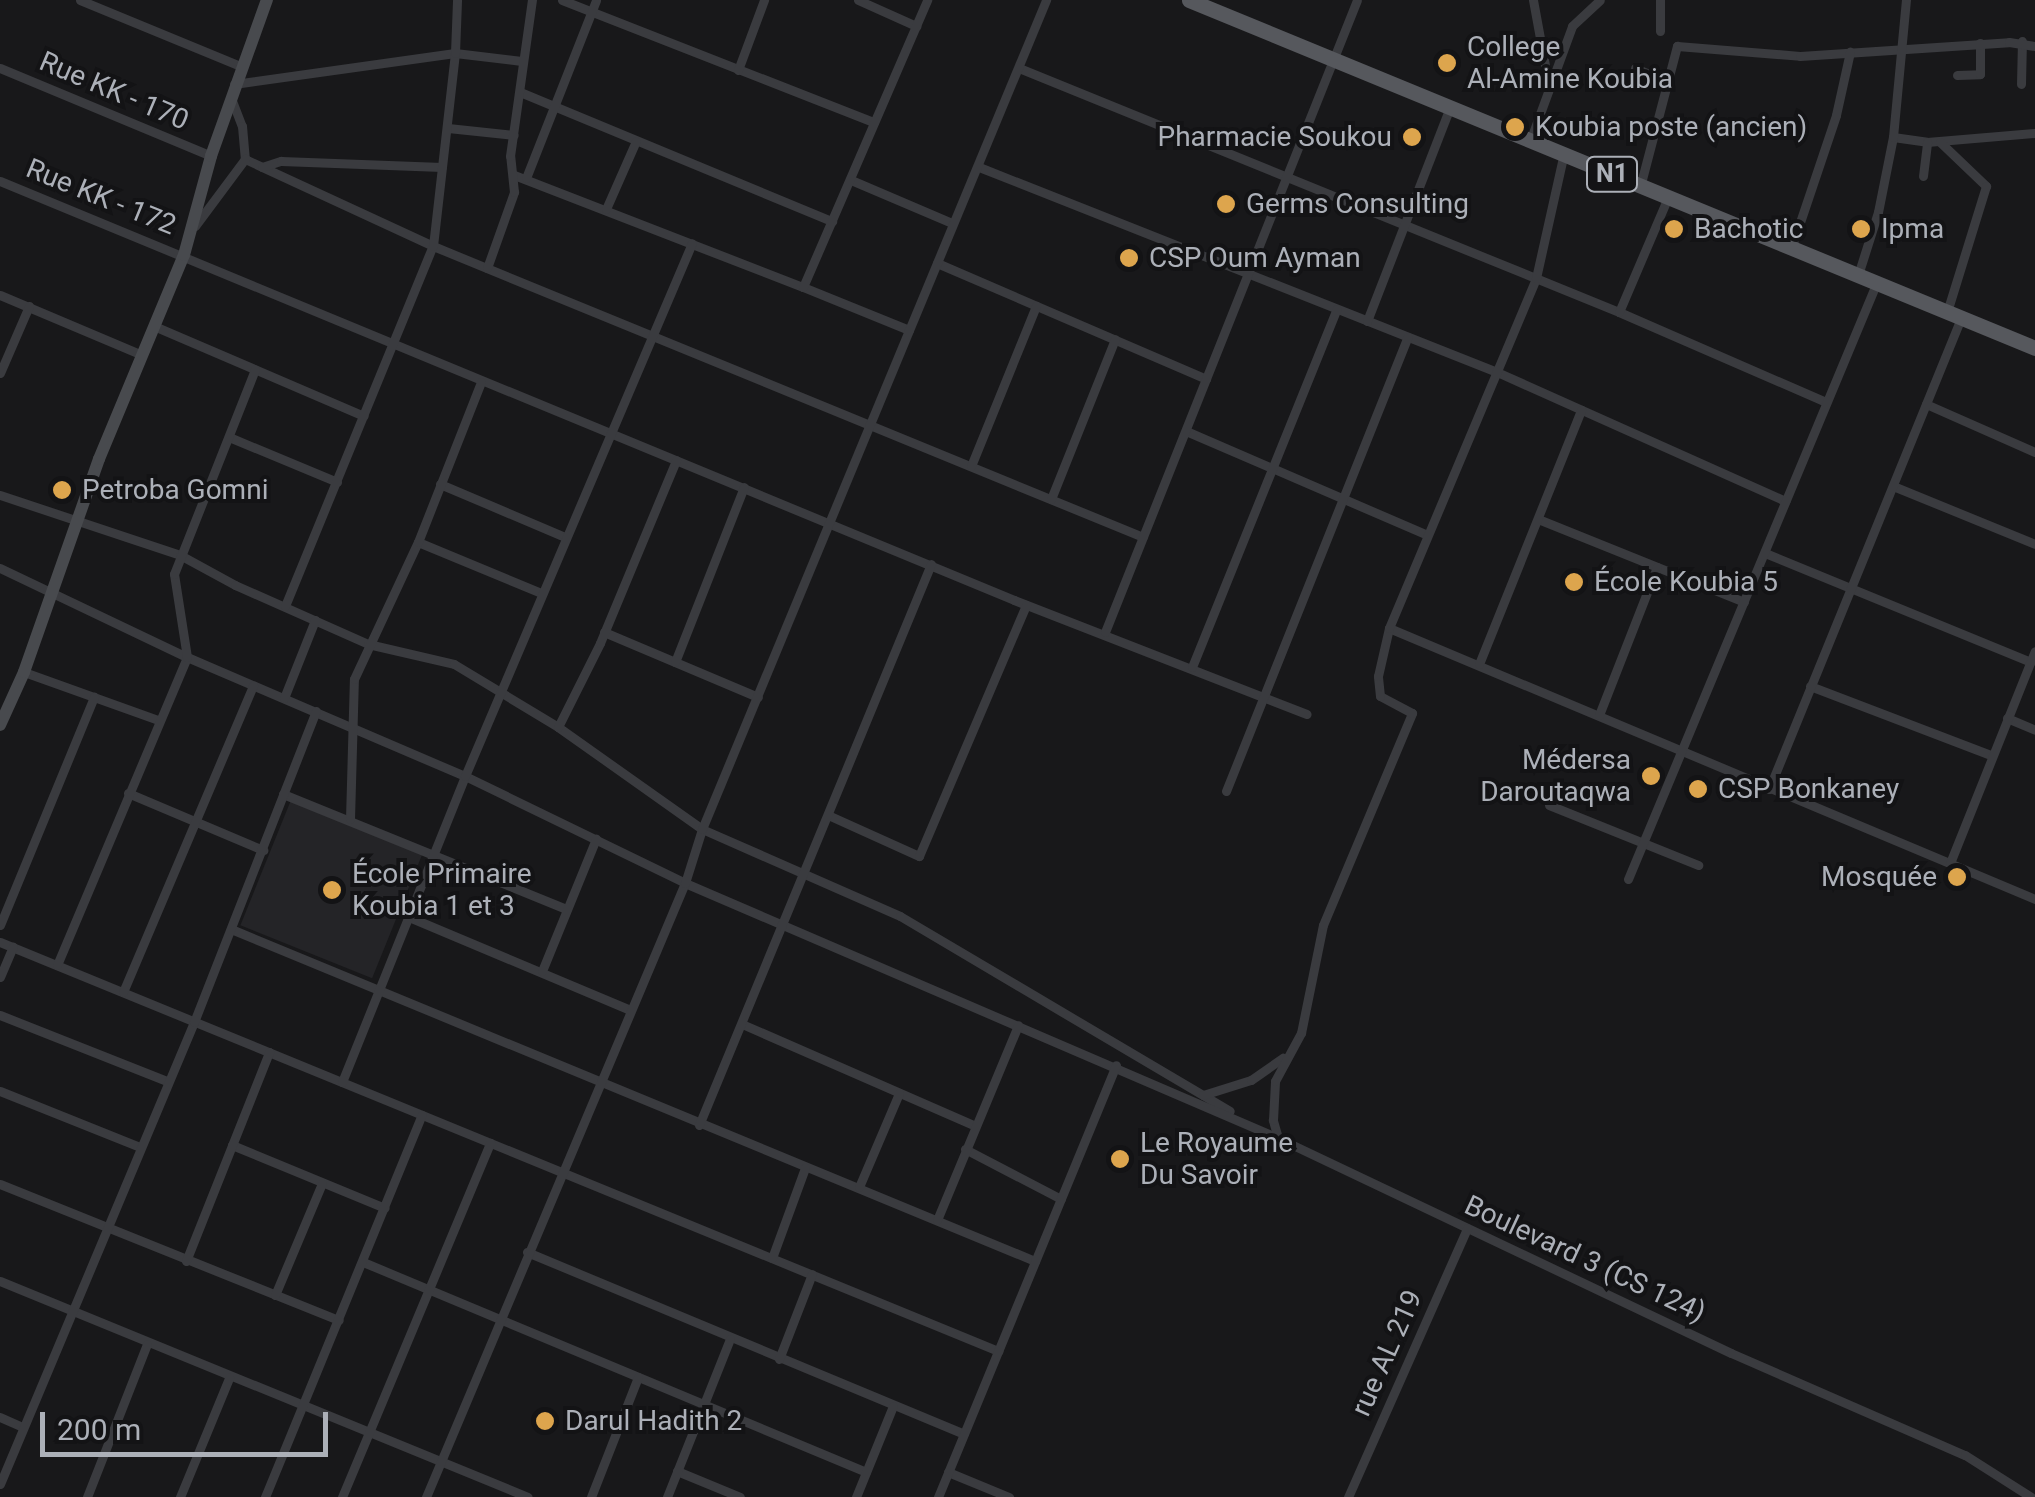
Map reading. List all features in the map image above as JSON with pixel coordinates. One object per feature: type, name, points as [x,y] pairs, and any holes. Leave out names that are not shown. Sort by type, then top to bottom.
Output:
[{"type":"main road","name":"N1","points":[[1189,0],[2035,348]]},
{"type":"street","points":[[80,0],[240,66]]},
{"type":"street","points":[[0,725],[24,672],[77,518],[184,256],[232,90],[266,0]]},
{"type":"street","points":[[286,606],[433,246],[456,52],[457,0]]},
{"type":"street","points":[[487,268],[508,214],[514,175],[510,156],[532,0]]},
{"type":"street","points":[[562,0],[874,122]]},
{"type":"street","points":[[526,178],[596,0]]},
{"type":"street","points":[[738,70],[764,0]]},
{"type":"street","points":[[858,0],[916,26]]},
{"type":"street","points":[[803,287],[927,0]]},
{"type":"street","points":[[426,1497],[684,883],[702,828],[1046,0]]},
{"type":"street","points":[[1105,632],[1357,0]]},
{"type":"street","points":[[1534,0],[1549,84]]},
{"type":"street","points":[[1529,143],[1572,26],[1600,0]]},
{"type":"street","points":[[1660,0],[1660,31]]},
{"type":"street","points":[[1858,274],[1878,212],[1894,137],[1906,0]]},
{"type":"street","points":[[2021,84],[2022,41]]},
{"type":"street","points":[[1641,183],[1677,46],[1800,56],[2022,41],[2035,46]]},
{"type":"street","points":[[1957,75],[1980,74],[1980,44]]},
{"type":"street","points":[[232,90],[456,52],[522,62]]},
{"type":"street","points":[[1792,246],[1836,115],[1850,52]]},
{"type":"street","name":"Rue KK - 170","points":[[0,68],[211,156]]},
{"type":"street","points":[[1020,68],[1403,227],[1620,312],[1826,402]]},
{"type":"street","points":[[1635,68],[1666,80]]},
{"type":"street","points":[[190,232],[245,158],[242,126],[232,90]]},
{"type":"street","points":[[520,92],[832,221]]},
{"type":"street","points":[[1367,321],[1449,110]]},
{"type":"street","points":[[448,128],[514,135]]},
{"type":"street","points":[[1894,137],[1940,142],[2035,133]]},
{"type":"street","points":[[606,209],[636,141]]},
{"type":"street","points":[[1923,176],[1928,142]]},
{"type":"street","points":[[1769,789],[1926,404],[1954,315],[1986,186],[1940,142]]},
{"type":"street","points":[[1278,1138],[1272,1100],[1275,1081],[1300,1033],[1323,926],[1412,713],[1380,696],[1378,676],[1389,628],[1536,278],[1563,157]]},
{"type":"street","points":[[245,158],[433,246],[1143,537]]},
{"type":"street","points":[[262,166],[281,161],[442,167]]},
{"type":"street","points":[[979,168],[1497,372],[1785,501]]},
{"type":"street","points":[[514,175],[909,330]]},
{"type":"street","name":"Rue KK - 172","points":[[0,180],[392,346],[611,431],[1026,605],[1105,632],[1307,714]]},
{"type":"street","points":[[851,180],[952,223]]},
{"type":"street","points":[[1620,312],[1669,195]]},
{"type":"street","points":[[342,1082],[464,776],[692,243]]},
{"type":"street","points":[[937,263],[1206,379]]},
{"type":"street","points":[[1628,879],[1876,284]]},
{"type":"street","points":[[0,295],[142,355]]},
{"type":"street","points":[[1,370],[28,306]]},
{"type":"street","points":[[971,466],[1036,306]]},
{"type":"street","points":[[1192,668],[1336,309]]},
{"type":"street","points":[[154,326],[364,416]]},
{"type":"street","points":[[1226,791],[1408,337]]},
{"type":"street","points":[[1051,499],[1114,340]]},
{"type":"street","points":[[57,965],[187,657],[174,586],[180,555],[256,369]]},
{"type":"street","points":[[350,818],[354,679],[418,542],[481,382]]},
{"type":"street","points":[[1926,404],[2035,452]]},
{"type":"street","points":[[1479,664],[1582,410]]},
{"type":"street","points":[[1186,430],[1427,535]]},
{"type":"street","points":[[229,437],[337,482]]},
{"type":"street","points":[[558,727],[604,632],[676,460]]},
{"type":"street","points":[[440,484],[565,537]]},
{"type":"street","points":[[1893,486],[2035,544]]},
{"type":"street","points":[[675,662],[744,487]]},
{"type":"street","points":[[0,495],[180,555],[368,644],[454,664],[558,727],[702,828],[900,916],[1262,1131]]},
{"type":"street","points":[[1538,519],[1744,602]]},
{"type":"street","points":[[418,542],[541,593]]},
{"type":"street","points":[[1764,553],[2033,656],[1950,863]]},
{"type":"street","points":[[698,1125],[931,564]]},
{"type":"street","points":[[1599,715],[1656,567]]},
{"type":"street","name":"Boulevard 3 (CS 124)","points":[[0,568],[352,731],[464,776],[684,883],[784,922],[1278,1138],[1748,1361],[1965,1456],[2031,1497]]},
{"type":"street","points":[[828,815],[919,856],[1026,605]]},
{"type":"street","points":[[284,698],[315,620]]},
{"type":"street","points":[[1389,628],[2035,899]]},
{"type":"street","points":[[604,632],[758,696]]},
{"type":"street","points":[[24,672],[158,720]]},
{"type":"street","points":[[123,992],[253,684]]},
{"type":"street","points":[[1810,686],[1991,755]]},
{"type":"street","points":[[0,925],[94,697]]},
{"type":"street","points":[[0,1484],[194,1022],[316,712]]},
{"type":"street","points":[[2007,718],[2035,730]]},
{"type":"street","points":[[128,793],[262,850]]},
{"type":"street","points":[[284,794],[566,909]]},
{"type":"street","points":[[1549,805],[1698,865]]},
{"type":"street","points":[[542,972],[596,839]]},
{"type":"street","points":[[409,916],[630,1010]]},
{"type":"street","points":[[231,929],[698,1125],[1036,1261]]},
{"type":"street","points":[[0,942],[998,1351]]},
{"type":"street","points":[[0,977],[13,947]]},
{"type":"street","points":[[0,1015],[167,1081]]},
{"type":"street","points":[[742,1024],[975,1126]]},
{"type":"street","points":[[937,1220],[1018,1025]]},
{"type":"street","points":[[186,1261],[269,1052]]},
{"type":"street","points":[[1186,1097],[1251,1080],[1289,1053]]},
{"type":"street","points":[[938,1497],[1116,1066]]},
{"type":"street","points":[[0,1091],[140,1147]]},
{"type":"street","points":[[859,1187],[900,1093]]},
{"type":"street","points":[[266,1497],[422,1114]]},
{"type":"street","points":[[342,1497],[490,1142]]},
{"type":"street","points":[[232,1145],[385,1208]]},
{"type":"street","points":[[965,1149],[1061,1198]]},
{"type":"street","points":[[772,1258],[805,1168]]},
{"type":"street","points":[[275,1295],[322,1182]]},
{"type":"street","points":[[0,1184],[339,1320]]},
{"type":"street","name":"rue AL 219","points":[[1348,1497],[1467,1228]]},
{"type":"street","points":[[527,1252],[730,1340],[964,1434]]},
{"type":"street","points":[[363,1262],[866,1472]]},
{"type":"street","points":[[780,1359],[812,1274]]},
{"type":"street","points":[[1,1284],[528,1497]]},
{"type":"street","points":[[667,1497],[730,1340]]},
{"type":"street","points":[[87,1497],[147,1344]]},
{"type":"street","points":[[591,1497],[638,1377]]},
{"type":"street","points":[[180,1497],[229,1378]]},
{"type":"street","points":[[856,1497],[893,1406]]},
{"type":"street","points":[[0,1417],[22,1427]]},
{"type":"street","points":[[677,1471],[740,1497]]},
{"type":"street","points":[[948,1472],[1009,1497]]},
{"type":"shaded area","points":[[291,800],[423,853],[372,978],[240,925]]},
{"type":"place","name":"College Al-Amine Koubia","points":[[1447,63]]},
{"type":"place","name":"Koubia poste (ancien)","points":[[1515,127]]},
{"type":"place","name":"Pharmacie Soukou","points":[[1412,137]]},
{"type":"place","name":"Germs Consulting","points":[[1226,204]]},
{"type":"place","name":"Bachotic","points":[[1674,229]]},
{"type":"place","name":"Ipma","points":[[1861,229]]},
{"type":"place","name":"CSP Oum Ayman","points":[[1129,258]]},
{"type":"place","name":"Petroba Gomni","points":[[62,490]]},
{"type":"place","name":"École Koubia 5","points":[[1574,582]]},
{"type":"place","name":"Médersa Daroutaqwa","points":[[1651,776]]},
{"type":"place","name":"CSP Bonkaney","points":[[1698,789]]},
{"type":"place","name":"Mosquée","points":[[1957,877]]},
{"type":"place","name":"École Primaire Koubia 1 et 3","points":[[332,890]]},
{"type":"place","name":"Le Royaume Du Savoir","points":[[1120,1159]]},
{"type":"place","name":"Darul Hadith 2","points":[[545,1421]]}]
